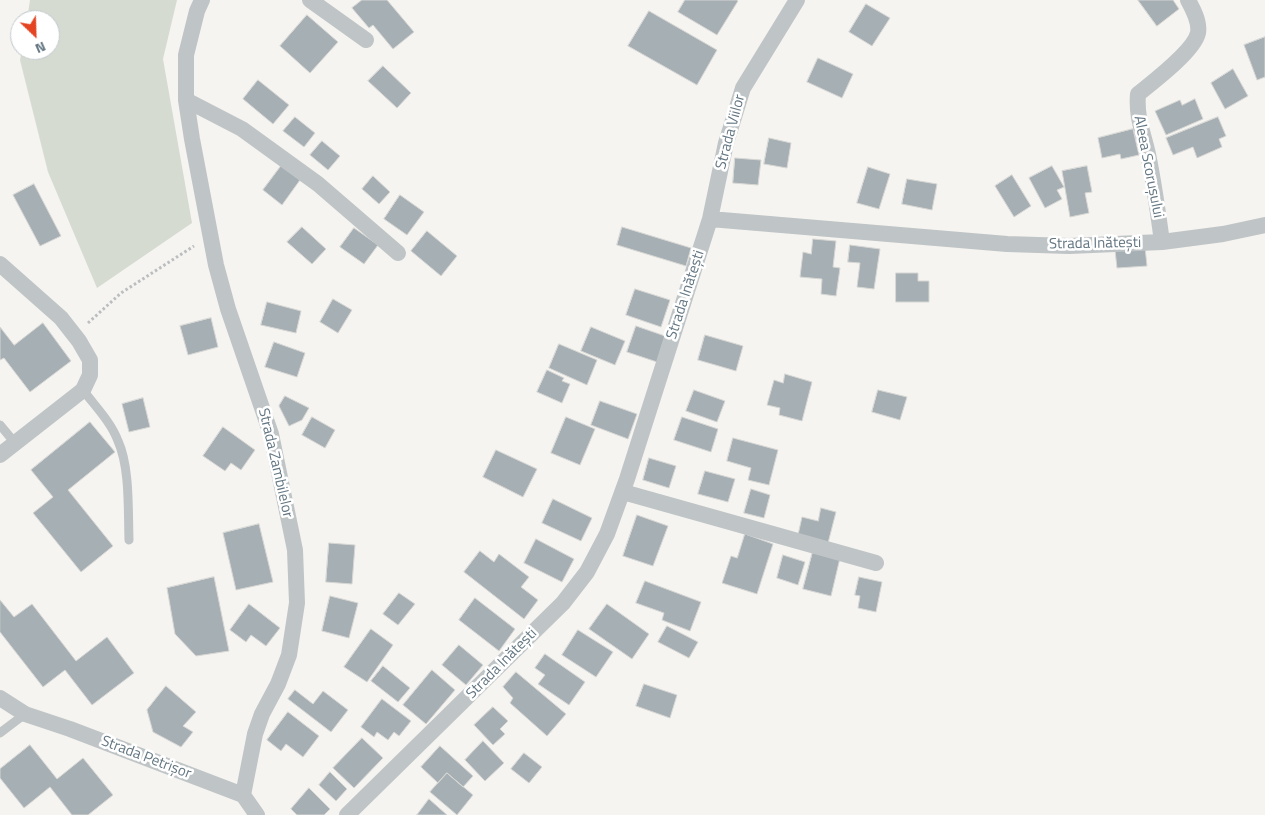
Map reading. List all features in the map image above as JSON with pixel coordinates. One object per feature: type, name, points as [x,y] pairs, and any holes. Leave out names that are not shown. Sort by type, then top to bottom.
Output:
[{"type":"street","name":"Strada Zambilelor","points":[[202,0],[197,11],[186,55],[186,100],[210,235],[228,309],[271,434],[294,550],[297,603],[289,655],[255,734],[242,795]]},
{"type":"street","points":[[310,0],[366,40]]},
{"type":"street","name":"Strada Viilor","points":[[710,219],[726,143],[743,88],[797,0]]},
{"type":"street","name":"Aleea Scorușului","points":[[1162,242],[1148,154],[1137,110],[1138,94],[1189,49],[1198,33],[1195,15],[1188,0]]},
{"type":"street","points":[[186,100],[242,129],[318,184],[398,253]]},
{"type":"street","name":"Strada Inătești","points":[[347,815],[563,603],[591,564],[607,534],[623,492],[710,219],[1007,244],[1068,246],[1162,242],[1265,226]]},
{"type":"street","points":[[0,264],[61,318],[90,360],[90,375],[83,390],[0,455]]},
{"type":"street","points":[[623,492],[876,563]]},
{"type":"street","name":"Strada Petrișor","points":[[0,698],[25,714],[70,729],[242,795]]},
{"type":"street","points":[[242,795],[257,815]]},
{"type":"lane","points":[[83,390],[118,439],[124,457],[129,540]]},
{"type":"lane","points":[[0,425],[16,443]]},
{"type":"lane","points":[[0,734],[25,714]]},
{"type":"path","points":[[74,335],[121,293],[210,235]]},
{"type":"shaded area","points":[[30,0],[177,0],[163,59],[192,223],[97,288],[48,172],[20,60],[60,60],[60,10],[28,10]]},
{"type":"building","points":[[362,0],[387,0],[414,32],[393,49],[373,25],[369,28],[352,8]]},
{"type":"building","points":[[685,0],[738,1],[717,35],[678,12]]},
{"type":"building","points":[[1138,0],[1173,0],[1179,9],[1157,26]]},
{"type":"building","points":[[866,4],[890,18],[872,46],[849,32]]},
{"type":"building","points":[[649,11],[717,50],[697,85],[628,46]]},
{"type":"building","points":[[307,15],[338,42],[310,73],[280,46]]},
{"type":"building","points":[[1265,37],[1265,77],[1257,80],[1244,45]]},
{"type":"building","points":[[818,58],[853,74],[842,98],[807,82]]},
{"type":"building","points":[[383,66],[411,93],[397,108],[368,81]]},
{"type":"building","points":[[1233,69],[1248,96],[1225,109],[1211,83]]},
{"type":"building","points":[[258,80],[289,105],[273,124],[243,99]]},
{"type":"building","points":[[1195,99],[1203,119],[1166,135],[1155,111],[1180,100],[1182,105]]},
{"type":"building","points":[[295,117],[315,133],[304,147],[283,131]]},
{"type":"building","points":[[1218,117],[1226,136],[1219,139],[1222,147],[1197,158],[1193,147],[1173,155],[1166,138]]},
{"type":"building","points":[[1133,129],[1139,155],[1121,159],[1120,154],[1102,158],[1098,138]]},
{"type":"building","points":[[769,138],[791,143],[787,168],[764,164]]},
{"type":"building","points":[[322,141],[340,156],[328,170],[310,155]]},
{"type":"building","points":[[735,158],[761,160],[758,185],[733,183]]},
{"type":"building","points":[[281,166],[300,180],[282,205],[263,190]]},
{"type":"building","points":[[1052,166],[1064,187],[1057,190],[1062,199],[1045,208],[1029,178]]},
{"type":"building","points":[[1087,166],[1092,192],[1085,193],[1089,213],[1070,217],[1062,171]]},
{"type":"building","points":[[868,167],[890,174],[879,209],[857,203]]},
{"type":"building","points":[[1012,175],[1031,206],[1014,217],[995,186]]},
{"type":"building","points":[[373,176],[390,192],[379,204],[362,189]]},
{"type":"building","points":[[907,179],[937,184],[932,210],[902,204]]},
{"type":"building","points":[[34,184],[61,236],[40,246],[13,195]]},
{"type":"building","points":[[400,195],[424,212],[407,235],[384,219]]},
{"type":"building","points":[[302,227],[326,249],[312,264],[287,242]]},
{"type":"building","points":[[622,227],[691,248],[686,266],[617,245]]},
{"type":"building","points":[[354,228],[378,245],[364,264],[340,247]]},
{"type":"building","points":[[427,231],[457,256],[441,276],[411,251]]},
{"type":"building","points":[[813,239],[836,241],[833,267],[840,268],[836,296],[821,294],[822,279],[800,277],[803,252],[811,254]]},
{"type":"building","points":[[850,245],[880,249],[874,289],[857,287],[860,263],[848,262]]},
{"type":"building","points":[[1145,247],[1147,266],[1117,268],[1115,250]]},
{"type":"building","points":[[896,273],[918,273],[918,281],[929,281],[929,302],[896,302]]},
{"type":"building","points":[[635,289],[670,300],[661,327],[626,315]]},
{"type":"building","points":[[333,299],[352,310],[338,333],[320,322]]},
{"type":"building","points":[[267,302],[301,311],[296,333],[261,325]]},
{"type":"building","points":[[211,318],[218,347],[188,355],[180,326]]},
{"type":"building","points":[[43,323],[71,361],[30,392],[4,358],[0,360],[0,327],[14,345]]},
{"type":"building","points":[[636,326],[665,336],[657,362],[627,352]]},
{"type":"building","points":[[591,327],[625,341],[615,365],[581,351]]},
{"type":"building","points":[[705,335],[743,346],[736,371],[698,360]]},
{"type":"building","points":[[274,342],[305,353],[297,377],[265,367]]},
{"type":"building","points":[[559,344],[597,360],[587,385],[549,368]]},
{"type":"building","points":[[547,370],[564,378],[562,381],[570,384],[562,403],[537,392]]},
{"type":"building","points":[[785,374],[812,382],[802,421],[779,415],[780,408],[767,405],[774,380],[783,383]]},
{"type":"building","points":[[694,390],[725,401],[717,422],[686,411]]},
{"type":"building","points":[[878,390],[907,397],[900,420],[872,412]]},
{"type":"building","points":[[285,396],[309,408],[302,420],[289,426],[279,406]]},
{"type":"building","points":[[143,398],[150,427],[129,432],[122,404]]},
{"type":"building","points":[[600,401],[637,414],[628,439],[591,425]]},
{"type":"building","points":[[312,417],[335,430],[325,448],[302,435]]},
{"type":"building","points":[[566,417],[595,429],[580,465],[551,453]]},
{"type":"building","points":[[682,417],[718,429],[711,452],[674,440]]},
{"type":"building","points":[[90,422],[115,452],[68,490],[113,546],[81,572],[33,513],[53,497],[31,470]]},
{"type":"building","points":[[223,427],[255,450],[241,470],[231,463],[225,471],[203,456]]},
{"type":"building","points":[[733,438],[778,450],[769,485],[748,480],[751,468],[727,461]]},
{"type":"building","points":[[496,450],[537,469],[523,497],[483,477]]},
{"type":"building","points":[[649,458],[676,466],[669,488],[643,480]]},
{"type":"building","points":[[705,471],[735,479],[728,502],[698,494]]},
{"type":"building","points":[[751,489],[770,495],[764,518],[744,513]]},
{"type":"building","points":[[553,499],[592,518],[581,541],[542,523]]},
{"type":"building","points":[[821,508],[836,512],[828,543],[798,535],[802,517],[818,521]]},
{"type":"building","points":[[637,515],[668,526],[653,566],[623,556]]},
{"type":"building","points":[[259,524],[273,582],[236,590],[223,533]]},
{"type":"building","points":[[745,534],[773,544],[757,594],[722,583],[731,556],[737,558]]},
{"type":"building","points":[[536,539],[574,559],[562,582],[524,563]]},
{"type":"building","points":[[329,543],[355,545],[352,584],[326,582]]},
{"type":"building","points":[[480,551],[494,562],[499,554],[529,577],[521,587],[538,600],[524,619],[464,572]]},
{"type":"building","points":[[813,551],[840,558],[831,596],[803,589]]},
{"type":"building","points":[[783,555],[805,562],[798,585],[777,578]]},
{"type":"building","points":[[214,577],[229,651],[196,656],[175,634],[167,588]]},
{"type":"building","points":[[859,577],[882,582],[876,612],[858,608],[860,596],[855,595]]},
{"type":"building","points":[[645,581],[701,602],[690,631],[662,620],[664,613],[636,603]]},
{"type":"building","points":[[399,593],[415,604],[398,625],[383,614]]},
{"type":"building","points":[[330,596],[358,603],[349,638],[322,631]]},
{"type":"building","points":[[475,598],[515,629],[499,651],[459,620]]},
{"type":"building","points":[[0,600],[14,617],[32,604],[76,661],[107,637],[134,673],[92,705],[65,670],[43,687],[0,632]]},
{"type":"building","points":[[249,604],[280,628],[266,646],[251,635],[246,642],[230,630]]},
{"type":"building","points":[[607,604],[649,634],[632,659],[589,629]]},
{"type":"building","points":[[667,626],[698,642],[689,658],[658,642]]},
{"type":"building","points":[[371,629],[393,645],[367,682],[344,667]]},
{"type":"building","points":[[578,630],[613,652],[596,677],[562,655]]},
{"type":"building","points":[[459,645],[483,665],[466,685],[442,665]]},
{"type":"building","points":[[545,654],[585,682],[569,705],[538,684],[545,675],[535,668]]},
{"type":"building","points":[[383,666],[410,688],[398,702],[371,681]]},
{"type":"building","points":[[432,670],[455,690],[426,724],[403,705]]},
{"type":"building","points":[[516,672],[566,714],[547,736],[510,703],[513,698],[503,687]]},
{"type":"building","points":[[644,684],[677,695],[670,718],[636,706]]},
{"type":"building","points":[[166,686],[196,712],[183,726],[193,732],[181,747],[153,732],[147,710]]},
{"type":"building","points":[[295,690],[313,704],[323,691],[348,710],[331,732],[288,699]]},
{"type":"building","points":[[382,699],[411,721],[399,736],[394,732],[388,740],[377,732],[374,737],[361,727]]},
{"type":"building","points":[[493,707],[508,721],[500,729],[505,734],[493,745],[474,725]]},
{"type":"building","points":[[288,712],[319,736],[303,757],[286,744],[281,751],[267,740]]},
{"type":"building","points":[[362,738],[383,758],[354,788],[333,768]]},
{"type":"building","points":[[483,741],[504,763],[485,781],[465,760]]},
{"type":"building","points":[[30,745],[57,779],[83,758],[113,795],[88,815],[72,815],[50,787],[24,808],[0,778],[0,769]]},
{"type":"building","points":[[440,746],[473,776],[463,787],[447,773],[438,783],[421,767]]},
{"type":"building","points":[[524,753],[542,767],[529,783],[511,769]]},
{"type":"building","points":[[330,772],[347,789],[336,801],[319,785]]},
{"type":"building","points":[[447,773],[473,795],[457,815],[430,792]]},
{"type":"building","points":[[309,788],[330,809],[324,815],[297,815],[291,809]]},
{"type":"building","points":[[429,799],[447,815],[417,815]]}]
